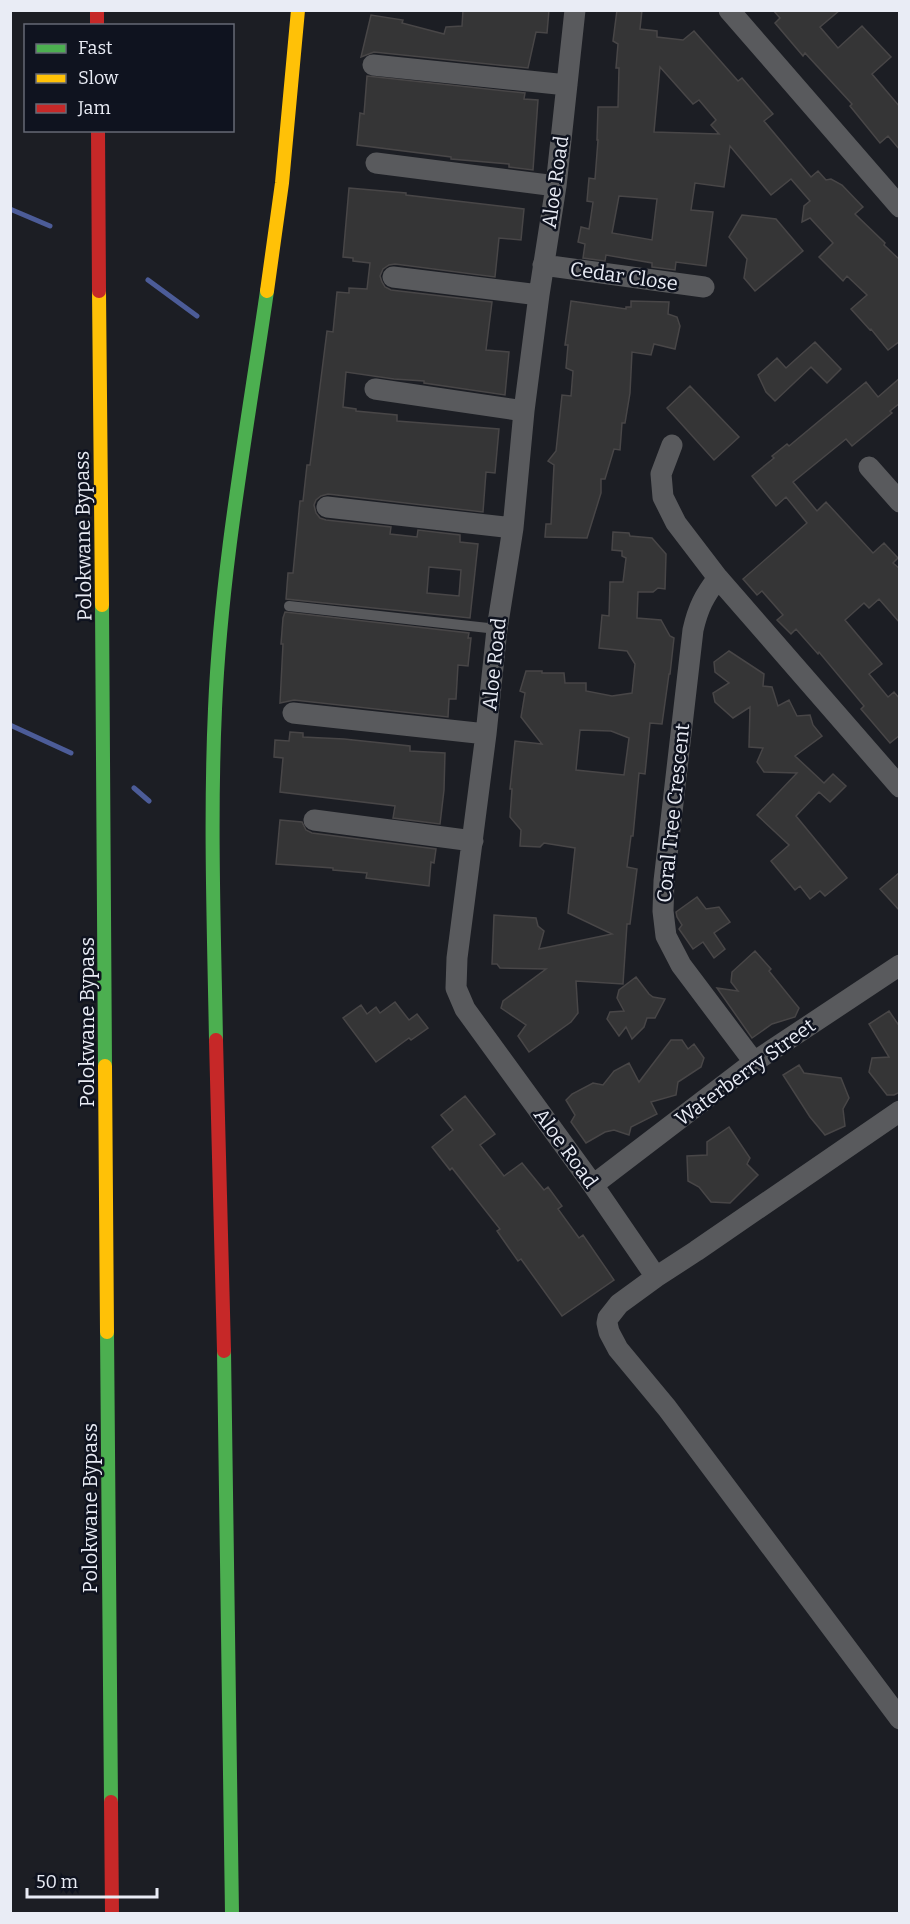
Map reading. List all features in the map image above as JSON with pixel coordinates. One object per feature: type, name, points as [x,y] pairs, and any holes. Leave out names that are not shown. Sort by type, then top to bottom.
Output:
[{"type":"main road","points":[[232,1914],[227,1492],[213,891],[215,709],[225,579],[282,183],[298,10]]},
{"type":"main road","name":"Polokwane Bypass","points":[[98,132],[104,651],[112,1914]]},
{"type":"street","name":"Aloe Road","points":[[575,10],[556,186],[524,411],[513,528],[497,629],[457,958],[456,988],[465,1010],[593,1185],[650,1269]]},
{"type":"street","points":[[729,10],[900,207]]},
{"type":"street","points":[[373,65],[567,85]]},
{"type":"street","points":[[376,163],[556,186]]},
{"type":"street","name":"Cedar Close","points":[[543,265],[704,287]]},
{"type":"street","points":[[393,277],[539,296]]},
{"type":"street","points":[[375,389],[524,411]]},
{"type":"street","points":[[672,445],[661,474],[663,497],[676,523],[718,578],[900,787]]},
{"type":"street","points":[[869,467],[900,502]]},
{"type":"street","points":[[327,507],[513,528]]},
{"type":"street","name":"Coral Tree Crescent","points":[[718,578],[697,611],[693,630],[664,881],[663,911],[666,936],[681,965],[754,1062]]},
{"type":"street","points":[[293,713],[486,734]]},
{"type":"street","points":[[314,820],[472,841]]},
{"type":"street","name":"Waterberry Street","points":[[593,1185],[754,1062],[900,965]]},
{"type":"street","points":[[900,1111],[696,1251],[650,1269],[612,1312],[607,1323],[610,1336],[618,1349],[667,1408],[900,1719]]},
{"type":"lane","points":[[290,606],[497,629]]},
{"type":"building","points":[[463,10],[549,10],[547,33],[536,32],[528,68],[374,52],[361,57],[371,15],[403,20],[402,23],[444,34],[446,27],[462,26]]},
{"type":"building","points":[[617,10],[642,10],[640,29],[657,31],[657,37],[683,40],[694,31],[738,81],[742,78],[773,114],[764,121],[811,177],[818,171],[826,180],[831,179],[842,185],[863,207],[855,214],[900,260],[900,341],[888,350],[851,309],[867,295],[847,276],[843,281],[819,257],[833,243],[810,218],[802,222],[804,206],[810,201],[791,179],[771,195],[730,146],[724,187],[695,183],[691,210],[713,212],[706,266],[676,262],[675,270],[652,267],[652,263],[606,255],[605,261],[583,258],[585,244],[578,242],[581,227],[589,229],[593,202],[587,201],[589,178],[595,179],[598,107],[618,107],[619,68],[616,68],[618,44],[613,41]],"holes":[[[660,67],[693,104],[699,100],[716,120],[711,125],[719,134],[654,132]],[[619,196],[657,199],[652,240],[612,233]]]},
{"type":"building","points":[[773,10],[840,10],[820,27],[838,48],[862,26],[891,57],[872,74],[900,107],[900,150],[888,136],[880,143],[850,106],[852,104],[805,53],[803,56],[775,23],[780,18]]},
{"type":"building","points":[[367,76],[525,93],[524,99],[538,100],[533,170],[509,167],[509,164],[451,159],[451,157],[357,145],[360,113],[364,114]]},
{"type":"building","points":[[349,188],[406,193],[406,195],[524,209],[521,240],[499,238],[495,277],[395,264],[383,269],[380,276],[385,287],[391,290],[492,302],[486,350],[509,352],[505,395],[424,383],[424,381],[346,372],[343,407],[356,409],[356,411],[397,415],[397,421],[499,429],[495,473],[486,472],[483,512],[328,494],[321,496],[314,505],[320,518],[326,520],[391,527],[390,534],[417,537],[418,530],[460,535],[460,542],[478,544],[470,618],[286,599],[288,573],[293,573],[300,501],[303,501],[307,465],[310,465],[327,331],[333,332],[337,292],[349,293],[349,288],[367,289],[370,263],[343,257]],"holes":[[[429,567],[461,570],[459,596],[427,593]]]},
{"type":"building","points":[[742,215],[776,219],[803,251],[755,291],[744,278],[747,259],[729,237]]},
{"type":"building","points":[[571,301],[626,309],[626,307],[631,307],[631,301],[669,302],[668,314],[677,317],[680,326],[675,349],[654,344],[651,355],[632,352],[630,393],[625,423],[622,423],[620,450],[614,449],[605,479],[601,479],[601,493],[587,538],[545,537],[546,524],[551,524],[554,465],[548,461],[556,451],[562,395],[571,396],[573,371],[566,368],[568,345],[565,345]]},
{"type":"building","points":[[815,342],[841,369],[827,383],[811,367],[775,401],[766,392],[758,375],[777,358],[786,368]]},
{"type":"building","points":[[900,378],[900,403],[890,411],[892,413],[852,446],[846,439],[793,482],[817,511],[826,502],[873,553],[884,543],[898,558],[893,563],[900,569],[900,623],[879,599],[869,608],[864,603],[845,620],[882,664],[869,674],[888,697],[894,692],[900,699],[900,735],[890,743],[861,709],[864,706],[819,652],[818,654],[796,629],[791,634],[777,620],[783,615],[762,591],[757,595],[743,579],[807,523],[786,497],[776,506],[752,476],[774,458],[772,456],[787,444],[789,446],[866,382],[878,397]]},
{"type":"building","points":[[690,386],[739,437],[714,460],[667,408]]},
{"type":"building","points":[[613,532],[629,533],[630,536],[652,538],[666,554],[665,589],[638,592],[637,618],[661,620],[670,636],[674,638],[662,724],[650,723],[645,774],[639,773],[633,836],[631,836],[627,867],[637,869],[630,924],[627,924],[623,984],[576,981],[578,1013],[571,1022],[529,1052],[518,1036],[526,1025],[501,1008],[503,1001],[546,969],[500,968],[497,964],[492,964],[494,915],[536,918],[538,926],[544,931],[539,949],[612,934],[568,913],[575,848],[544,843],[540,847],[520,846],[521,830],[510,817],[512,789],[510,789],[515,741],[542,744],[521,717],[525,693],[520,691],[526,671],[542,671],[542,673],[564,673],[565,683],[586,683],[586,691],[612,696],[632,693],[635,664],[627,651],[599,648],[602,615],[609,616],[610,582],[623,582],[626,558],[622,556],[622,551],[612,550]],"holes":[[[580,730],[611,731],[629,738],[624,775],[576,770]]]},
{"type":"building","points":[[285,612],[469,633],[468,638],[471,638],[468,666],[458,665],[456,699],[449,699],[448,717],[294,700],[280,703],[283,644],[281,644]]},
{"type":"building","points":[[729,651],[764,674],[763,686],[772,687],[778,706],[789,700],[797,716],[810,715],[813,725],[822,736],[795,756],[824,783],[833,774],[846,786],[830,802],[819,792],[796,816],[847,878],[825,896],[820,891],[810,899],[800,886],[795,890],[771,861],[789,845],[757,815],[797,773],[764,772],[757,762],[763,748],[749,747],[750,707],[733,718],[715,702],[713,693],[729,683],[715,672],[714,662]]},
{"type":"building","points":[[290,732],[303,733],[303,737],[410,746],[410,751],[445,753],[440,824],[393,818],[395,806],[280,792],[283,758],[274,757],[275,740],[289,741]]},
{"type":"building","points":[[280,820],[302,822],[306,830],[312,833],[436,849],[434,863],[431,862],[429,886],[366,878],[367,873],[333,870],[333,868],[276,864]]},
{"type":"building","points":[[900,872],[900,911],[880,889]]},
{"type":"building","points":[[697,897],[706,909],[719,907],[730,922],[714,933],[725,949],[714,958],[703,942],[693,949],[679,929],[682,925],[676,912]]},
{"type":"building","points":[[755,951],[799,1008],[795,1017],[772,1024],[752,1038],[717,988],[738,991],[731,982],[732,972]]},
{"type":"building","points":[[636,977],[649,994],[665,999],[655,1018],[647,1018],[644,1027],[632,1039],[626,1027],[619,1036],[607,1019],[610,1012],[624,1011],[617,998],[619,990]]},
{"type":"building","points":[[395,1002],[409,1020],[417,1014],[428,1028],[411,1040],[409,1038],[376,1062],[343,1018],[361,1005],[367,1014],[376,1007],[380,1013]]},
{"type":"building","points":[[889,1011],[900,1027],[900,1092],[894,1095],[887,1095],[869,1072],[872,1058],[889,1057],[869,1024]]},
{"type":"building","points":[[671,1040],[682,1040],[688,1049],[694,1044],[704,1058],[701,1067],[678,1082],[676,1095],[651,1102],[657,1114],[631,1127],[629,1135],[614,1130],[605,1132],[586,1143],[571,1122],[575,1115],[566,1100],[572,1094],[593,1083],[603,1085],[614,1071],[629,1063],[639,1082]]},
{"type":"building","points":[[799,1065],[804,1073],[841,1078],[849,1098],[843,1109],[845,1126],[825,1135],[810,1117],[783,1075]]},
{"type":"building","points":[[465,1096],[495,1134],[480,1145],[504,1176],[522,1163],[544,1190],[548,1187],[562,1206],[558,1209],[579,1238],[583,1235],[614,1280],[562,1316],[521,1259],[518,1261],[497,1231],[500,1229],[452,1168],[450,1170],[432,1147],[453,1130],[441,1115]]},
{"type":"building","points":[[729,1127],[750,1158],[747,1164],[758,1175],[730,1203],[711,1202],[699,1187],[688,1181],[687,1156],[707,1155],[707,1142]]},
{"type":"waterway","points":[[10,209],[50,226]]},
{"type":"waterway","points":[[148,280],[197,316]]},
{"type":"waterway","points":[[10,725],[71,753]]},
{"type":"waterway","points":[[134,788],[149,801]]},
{"type":"traffic: fast","points":[[216,1040],[213,792],[218,657],[236,499],[267,291]]},
{"type":"traffic: fast","points":[[102,605],[105,1066]]},
{"type":"traffic: fast","points":[[107,1332],[111,1802]]},
{"type":"traffic: fast","points":[[224,1351],[232,1914]]},
{"type":"traffic: slow","points":[[267,291],[282,183],[298,10]]},
{"type":"traffic: slow","points":[[99,291],[102,605]]},
{"type":"traffic: slow","points":[[105,1066],[107,1332]]},
{"type":"traffic: jam","points":[[97,10],[97,24]]},
{"type":"traffic: jam","points":[[98,132],[99,291]]},
{"type":"traffic: jam","points":[[216,1040],[224,1351]]},
{"type":"traffic: jam","points":[[111,1802],[112,1914]]}]
